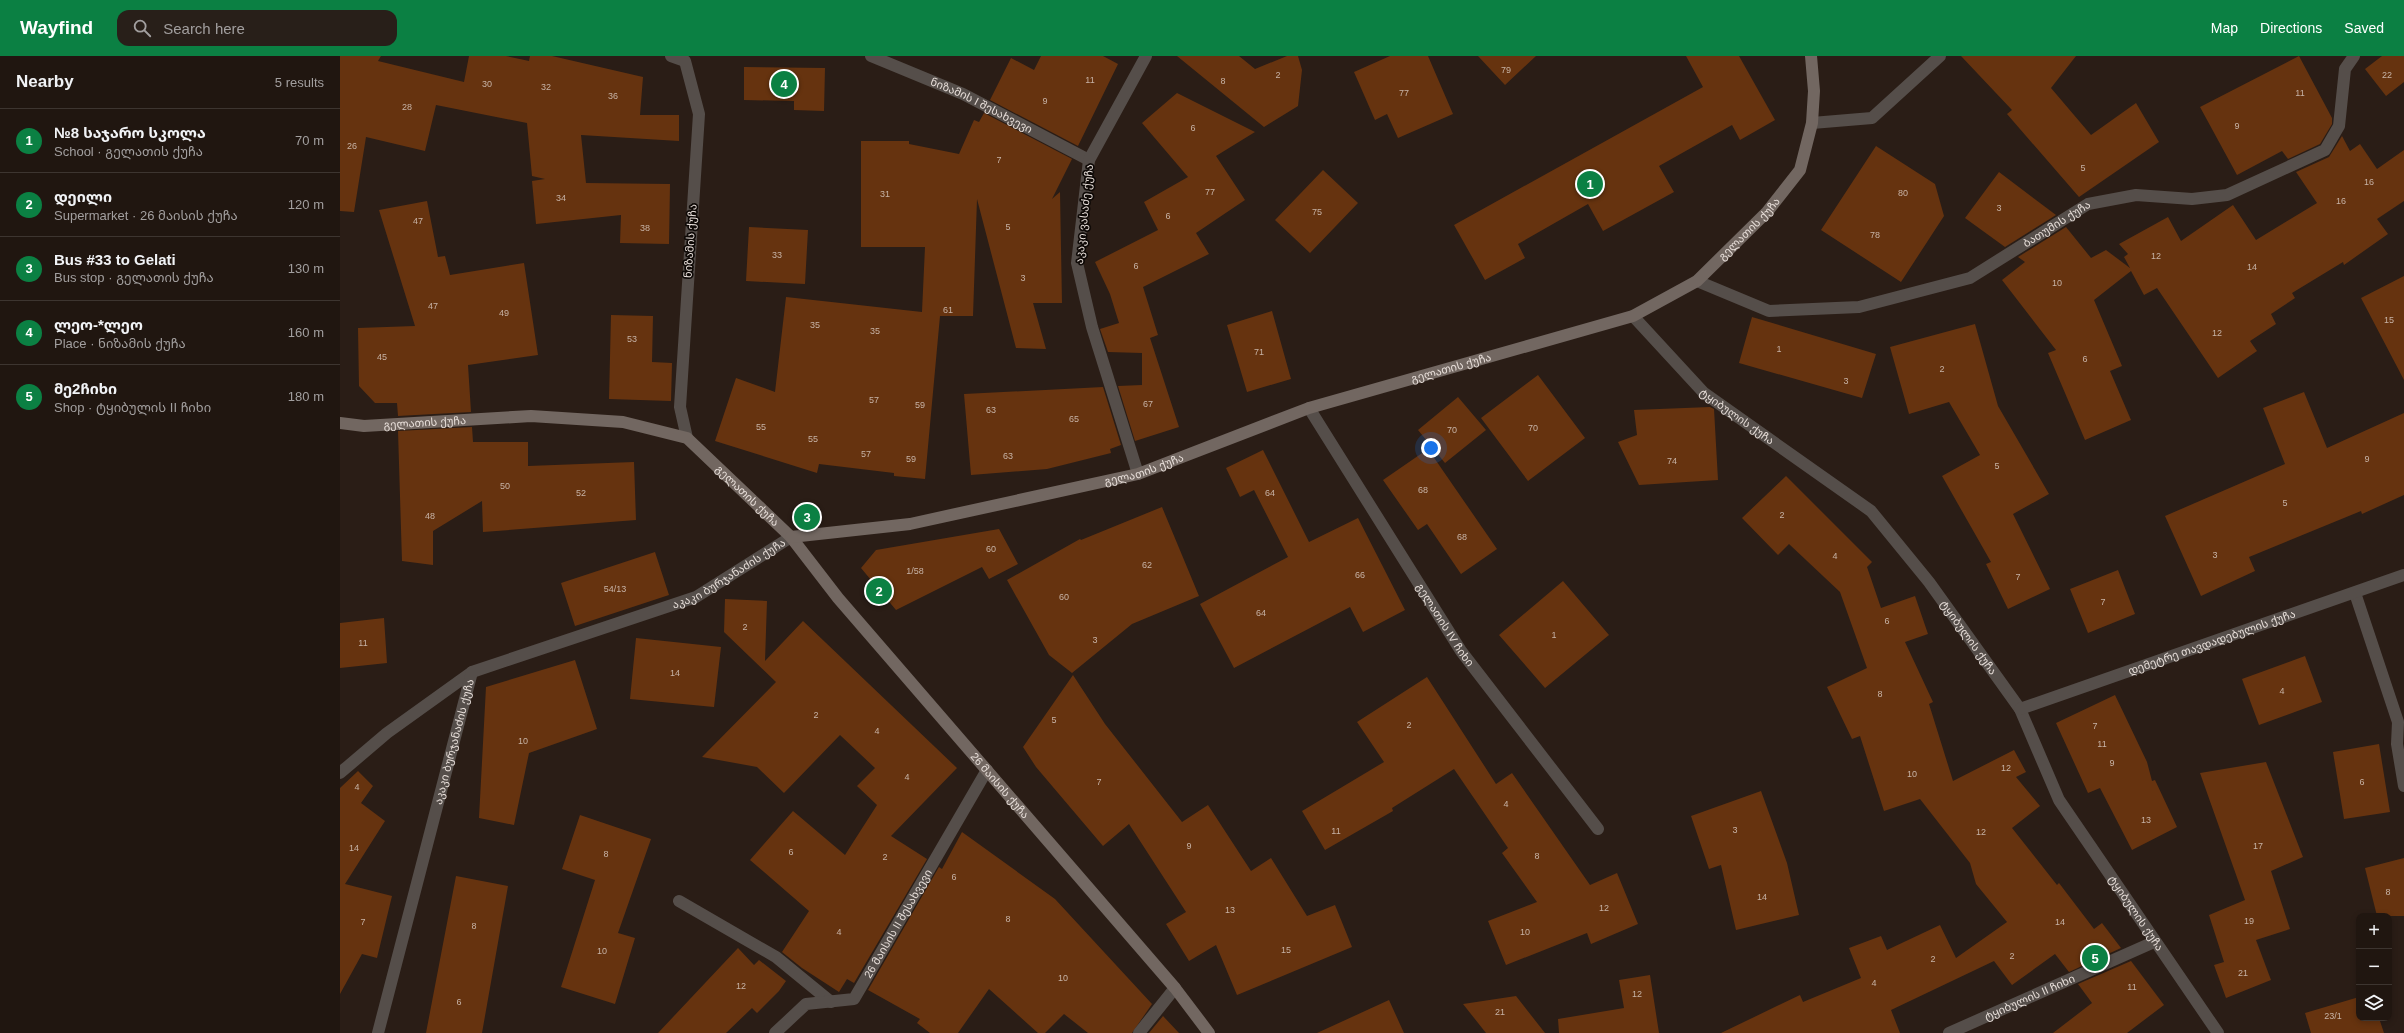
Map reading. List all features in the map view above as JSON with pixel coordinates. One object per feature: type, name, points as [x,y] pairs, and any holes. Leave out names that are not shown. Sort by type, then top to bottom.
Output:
[{"type":"main road","name":"გელათის ქუჩა","points":[[340,424],[364,426],[531,416],[623,422],[687,438],[791,537],[910,524],[1138,474],[1309,408],[1633,316],[1697,281],[1768,212],[1800,170],[1812,123],[1814,91],[1811,56]]},
{"type":"main road","name":"26 მაისის ქუჩა","points":[[791,537],[838,598],[1175,988],[1209,1033]]},
{"type":"street","name":"ნიზამის ქუჩა","points":[[671,56],[690,59],[699,114],[680,407],[687,438]]},
{"type":"street","name":"ნიზამის I შესახვევი","points":[[871,56],[963,94],[1089,160]]},
{"type":"street","name":"აკაკი ვასაძე ქუჩა","points":[[1138,474],[1092,327],[1077,263],[1089,160],[1146,56]]},
{"type":"street","points":[[1812,123],[1872,118],[1940,56]]},
{"type":"street","name":"ბათუმის ქუჩა","points":[[1697,281],[1769,311],[1859,307],[1970,278],[2088,204],[2136,195],[2192,199],[2227,195],[2325,150],[2339,126],[2344,69],[2354,56]]},
{"type":"street","name":"ტყიბულის ქუჩა","points":[[1633,316],[1704,393],[1871,511],[1929,582],[2020,709],[2059,800],[2154,942],[2218,1033]]},
{"type":"street","name":"გელათის IV ჩიხი","points":[[1309,408],[1461,651],[1598,829]]},
{"type":"street","name":"აკაკი ბურჯანაძის ქუჩა","points":[[378,1033],[472,672],[696,597],[791,537]]},
{"type":"street","name":"დემეტრე თავდადებულის ქუჩა","points":[[2020,709],[2404,575]]},
{"type":"street","points":[[2355,593],[2398,722],[2397,744],[2404,786]]},
{"type":"street","points":[[340,773],[387,733],[472,672]]},
{"type":"street","name":"26 მაისის II შესახვევი","points":[[775,1033],[806,1004],[854,999],[987,770]]},
{"type":"street","points":[[679,901],[776,957],[830,1002]]},
{"type":"street","name":"ტყიბულის II ჩიხი","points":[[1949,1033],[2154,942]]},
{"type":"street","points":[[1139,1033],[1175,988]]},
{"type":"building","points":[[340,56],[381,56],[378,61],[464,82],[469,56],[506,56],[529,61],[530,56],[552,56],[643,77],[640,115],[679,115],[679,141],[581,135],[586,183],[670,184],[669,244],[620,243],[621,215],[536,224],[532,181],[545,179],[532,176],[527,123],[436,105],[425,151],[366,137],[354,212],[340,211]]},
{"type":"building","points":[[1041,56],[1103,56],[1118,64],[1078,146],[990,100],[1011,58],[1034,70]]},
{"type":"building","points":[[1177,56],[1239,56],[1255,69],[1287,56],[1298,56],[1302,70],[1298,106],[1264,127]]},
{"type":"building","points":[[1390,56],[1428,56],[1453,114],[1398,138],[1387,114],[1375,120],[1354,72]]},
{"type":"building","points":[[1478,56],[1536,56],[1505,85]]},
{"type":"building","points":[[1686,56],[1739,56],[1775,120],[1740,140],[1732,125],[1659,166],[1674,192],[1603,231],[1588,204],[1518,244],[1525,258],[1485,280],[1454,225],[1703,87]]},
{"type":"building","points":[[1961,56],[2076,56],[2051,88],[2091,135],[2136,103],[2159,142],[2079,197],[2007,114],[2012,110]]},
{"type":"building","points":[[2299,56],[2332,118],[2332,124],[2320,144],[2288,159],[2282,151],[2237,175],[2200,107]]},
{"type":"building","points":[[2382,56],[2404,56],[2404,82],[2386,96],[2365,69]]},
{"type":"building","points":[[744,67],[825,68],[824,111],[794,110],[794,101],[744,100]]},
{"type":"building","points":[[1177,93],[1255,132],[1216,156],[1245,200],[1196,233],[1209,254],[1143,287],[1158,335],[1150,338],[1179,427],[1135,441],[1118,386],[1142,385],[1142,353],[1108,352],[1100,329],[1119,323],[1110,294],[1095,262],[1158,230],[1144,202],[1188,177],[1142,123]]},
{"type":"building","points":[[984,113],[1072,159],[1052,199],[1060,192],[1062,303],[1033,303],[1046,349],[1016,348],[977,199],[973,316],[940,316],[925,479],[894,476],[894,473],[819,464],[817,473],[715,441],[736,378],[775,392],[786,297],[922,312],[925,247],[861,247],[861,141],[909,141],[909,144],[959,154],[974,120],[979,122]]},
{"type":"building","points":[[2342,136],[2350,151],[2360,144],[2377,169],[2404,150],[2404,201],[2377,219],[2388,234],[2344,265],[2343,262],[2292,293],[2295,298],[2271,314],[2276,324],[2250,341],[2257,351],[2218,378],[2157,288],[2144,295],[2131,271],[2094,300],[2122,366],[2110,371],[2131,420],[2085,440],[2048,353],[2056,350],[2002,280],[2025,262],[2018,257],[2066,227],[2091,258],[2106,250],[2130,268],[2124,257],[2128,254],[2119,244],[2168,217],[2181,241],[2233,205],[2256,240],[2317,203],[2296,172],[2329,157]]},
{"type":"building","points":[[1876,146],[1935,184],[1944,216],[1901,282],[1821,230]]},
{"type":"building","points":[[1323,170],[1358,203],[1310,253],[1275,220]]},
{"type":"building","points":[[1999,172],[2056,215],[2005,247],[1965,218]]},
{"type":"building","points":[[427,201],[438,257],[445,256],[450,275],[524,263],[538,355],[468,365],[471,412],[398,416],[397,403],[375,403],[359,386],[358,328],[415,326],[379,210]]},
{"type":"building","points":[[749,227],[808,230],[805,284],[746,281]]},
{"type":"building","points":[[2404,276],[2404,380],[2361,298]]},
{"type":"building","points":[[1272,311],[1291,379],[1247,392],[1227,325]]},
{"type":"building","points":[[611,315],[653,316],[652,362],[672,363],[671,401],[609,399]]},
{"type":"building","points":[[1752,317],[1876,354],[1862,398],[1739,363]]},
{"type":"building","points":[[1975,324],[1998,406],[2049,494],[2013,514],[2050,589],[2008,609],[1986,564],[1991,562],[1942,476],[1980,455],[1949,402],[1909,414],[1890,347]]},
{"type":"building","points":[[1538,375],[1585,438],[1528,481],[1481,418]]},
{"type":"building","points":[[1103,387],[1121,445],[1110,449],[1111,453],[1047,469],[971,475],[964,394]]},
{"type":"building","points":[[2304,392],[2327,448],[2404,413],[2404,495],[2362,514],[2361,511],[2249,557],[2255,571],[2201,596],[2165,516],[2285,464],[2263,408]]},
{"type":"building","points":[[1458,397],[1486,430],[1445,463],[1418,430]]},
{"type":"building","points":[[1710,407],[1714,409],[1718,480],[1639,485],[1618,442],[1637,435],[1634,410]]},
{"type":"building","points":[[472,427],[473,442],[528,442],[528,466],[634,462],[636,520],[483,532],[482,501],[433,531],[433,565],[402,561],[398,431]]},
{"type":"building","points":[[1428,449],[1497,549],[1461,574],[1427,524],[1418,530],[1383,480]]},
{"type":"building","points":[[1263,450],[1309,542],[1358,518],[1405,610],[1363,632],[1350,607],[1234,668],[1200,604],[1288,557],[1254,490],[1240,497],[1226,468]]},
{"type":"building","points":[[1786,476],[1872,562],[1867,567],[1881,608],[1915,596],[1928,634],[1905,642],[1933,702],[1929,704],[1953,781],[2014,750],[2026,772],[2016,777],[2040,806],[2012,828],[2057,885],[2059,883],[2094,929],[2102,923],[2121,948],[2069,972],[2055,954],[2012,985],[1994,961],[1891,1010],[1900,1033],[1721,1033],[1800,995],[1803,1002],[1861,978],[1849,948],[1881,936],[1887,950],[1940,925],[1956,958],[2007,922],[1976,884],[1970,863],[1920,799],[1884,811],[1860,736],[1852,739],[1827,687],[1867,668],[1840,592],[1789,544],[1778,555],[1742,518]]},
{"type":"building","points":[[1162,507],[1199,596],[1132,624],[1072,673],[1049,655],[1007,580],[1080,539],[1081,540]]},
{"type":"building","points":[[999,529],[1018,564],[989,579],[982,567],[896,610],[861,568],[876,550]]},
{"type":"building","points":[[655,552],[669,595],[575,626],[561,583]]},
{"type":"building","points":[[2118,570],[2135,614],[2088,633],[2070,589]]},
{"type":"building","points":[[1563,581],[1609,635],[1545,688],[1499,635]]},
{"type":"building","points":[[725,599],[767,601],[765,661],[803,621],[957,768],[891,836],[927,859],[854,983],[847,979],[839,992],[802,968],[782,952],[809,911],[750,860],[793,811],[845,855],[877,805],[857,786],[875,768],[840,735],[784,793],[757,767],[702,757],[776,682],[724,632]]},
{"type":"building","points":[[384,618],[387,663],[340,668],[340,623]]},
{"type":"building","points":[[636,638],[721,647],[714,707],[630,699]]},
{"type":"building","points":[[2305,656],[2322,702],[2259,725],[2242,679]]},
{"type":"building","points":[[575,660],[597,729],[529,753],[514,825],[479,818],[486,687]]},
{"type":"building","points":[[1073,675],[1105,724],[1182,822],[1208,805],[1251,871],[1271,858],[1307,916],[1335,905],[1352,947],[1237,995],[1216,945],[1189,961],[1166,924],[1186,912],[1129,824],[1103,846],[1036,767],[1023,747]]},
{"type":"building","points":[[1427,677],[1496,784],[1512,773],[1590,885],[1617,873],[1638,924],[1591,944],[1587,933],[1506,965],[1488,921],[1537,902],[1502,853],[1508,848],[1454,769],[1392,808],[1393,811],[1325,850],[1302,811],[1384,762],[1357,722]]},
{"type":"building","points":[[2115,695],[2147,762],[2152,781],[2155,780],[2177,827],[2132,850],[2100,788],[2088,793],[2056,723]]},
{"type":"building","points":[[2379,744],[2390,812],[2344,819],[2333,752]]},
{"type":"building","points":[[2266,762],[2303,857],[2271,871],[2290,929],[2256,940],[2271,980],[2226,998],[2214,965],[2224,962],[2209,915],[2245,900],[2200,773]]},
{"type":"building","points":[[358,771],[373,786],[361,803],[385,821],[345,884],[392,896],[377,958],[362,954],[340,994],[340,788]]},
{"type":"building","points":[[1761,791],[1787,863],[1799,915],[1736,930],[1721,865],[1709,869],[1691,816]]},
{"type":"building","points":[[580,815],[651,839],[618,933],[635,938],[615,1004],[561,987],[595,880],[562,869]]},
{"type":"building","points":[[962,832],[1055,899],[1152,1004],[1132,1033],[1088,1033],[1064,1014],[1045,1033],[1038,1033],[989,989],[958,1033],[930,1033],[917,1023],[920,1019],[868,990],[939,867],[942,869]]},
{"type":"building","points":[[2404,858],[2404,916],[2392,916],[2392,913],[2376,913],[2365,868]]},
{"type":"building","points":[[456,876],[508,886],[482,1033],[426,1033]]},
{"type":"building","points":[[738,948],[754,965],[759,960],[786,981],[779,991],[757,1013],[752,1008],[726,1033],[658,1033]]},
{"type":"building","points":[[2131,961],[2164,1005],[2127,1033],[2053,1033],[2092,1003],[2078,984]]},
{"type":"building","points":[[1650,975],[1659,1033],[1559,1033],[1558,1019],[1624,1008],[1619,980]]},
{"type":"building","points":[[1516,996],[1545,1033],[1486,1033],[1463,1004]]},
{"type":"building","points":[[2356,998],[2356,1021],[2380,1021],[2384,1033],[2311,1033],[2305,1013]]},
{"type":"building","points":[[1389,1000],[1404,1033],[1317,1033]]},
{"type":"building","points":[[1163,1016],[1179,1033],[1149,1033]]},
{"type":"place","name":"ლეო-*ლეო","points":[[784,84]]},
{"type":"place","name":"№8 საჯარო სკოლა","points":[[1590,184]]},
{"type":"place","name":"Bus #33 to Gelati","points":[[807,517]]},
{"type":"place","name":"დეილი","points":[[879,591]]},
{"type":"place","name":"მე2ჩიხი","points":[[2095,958]]}]
